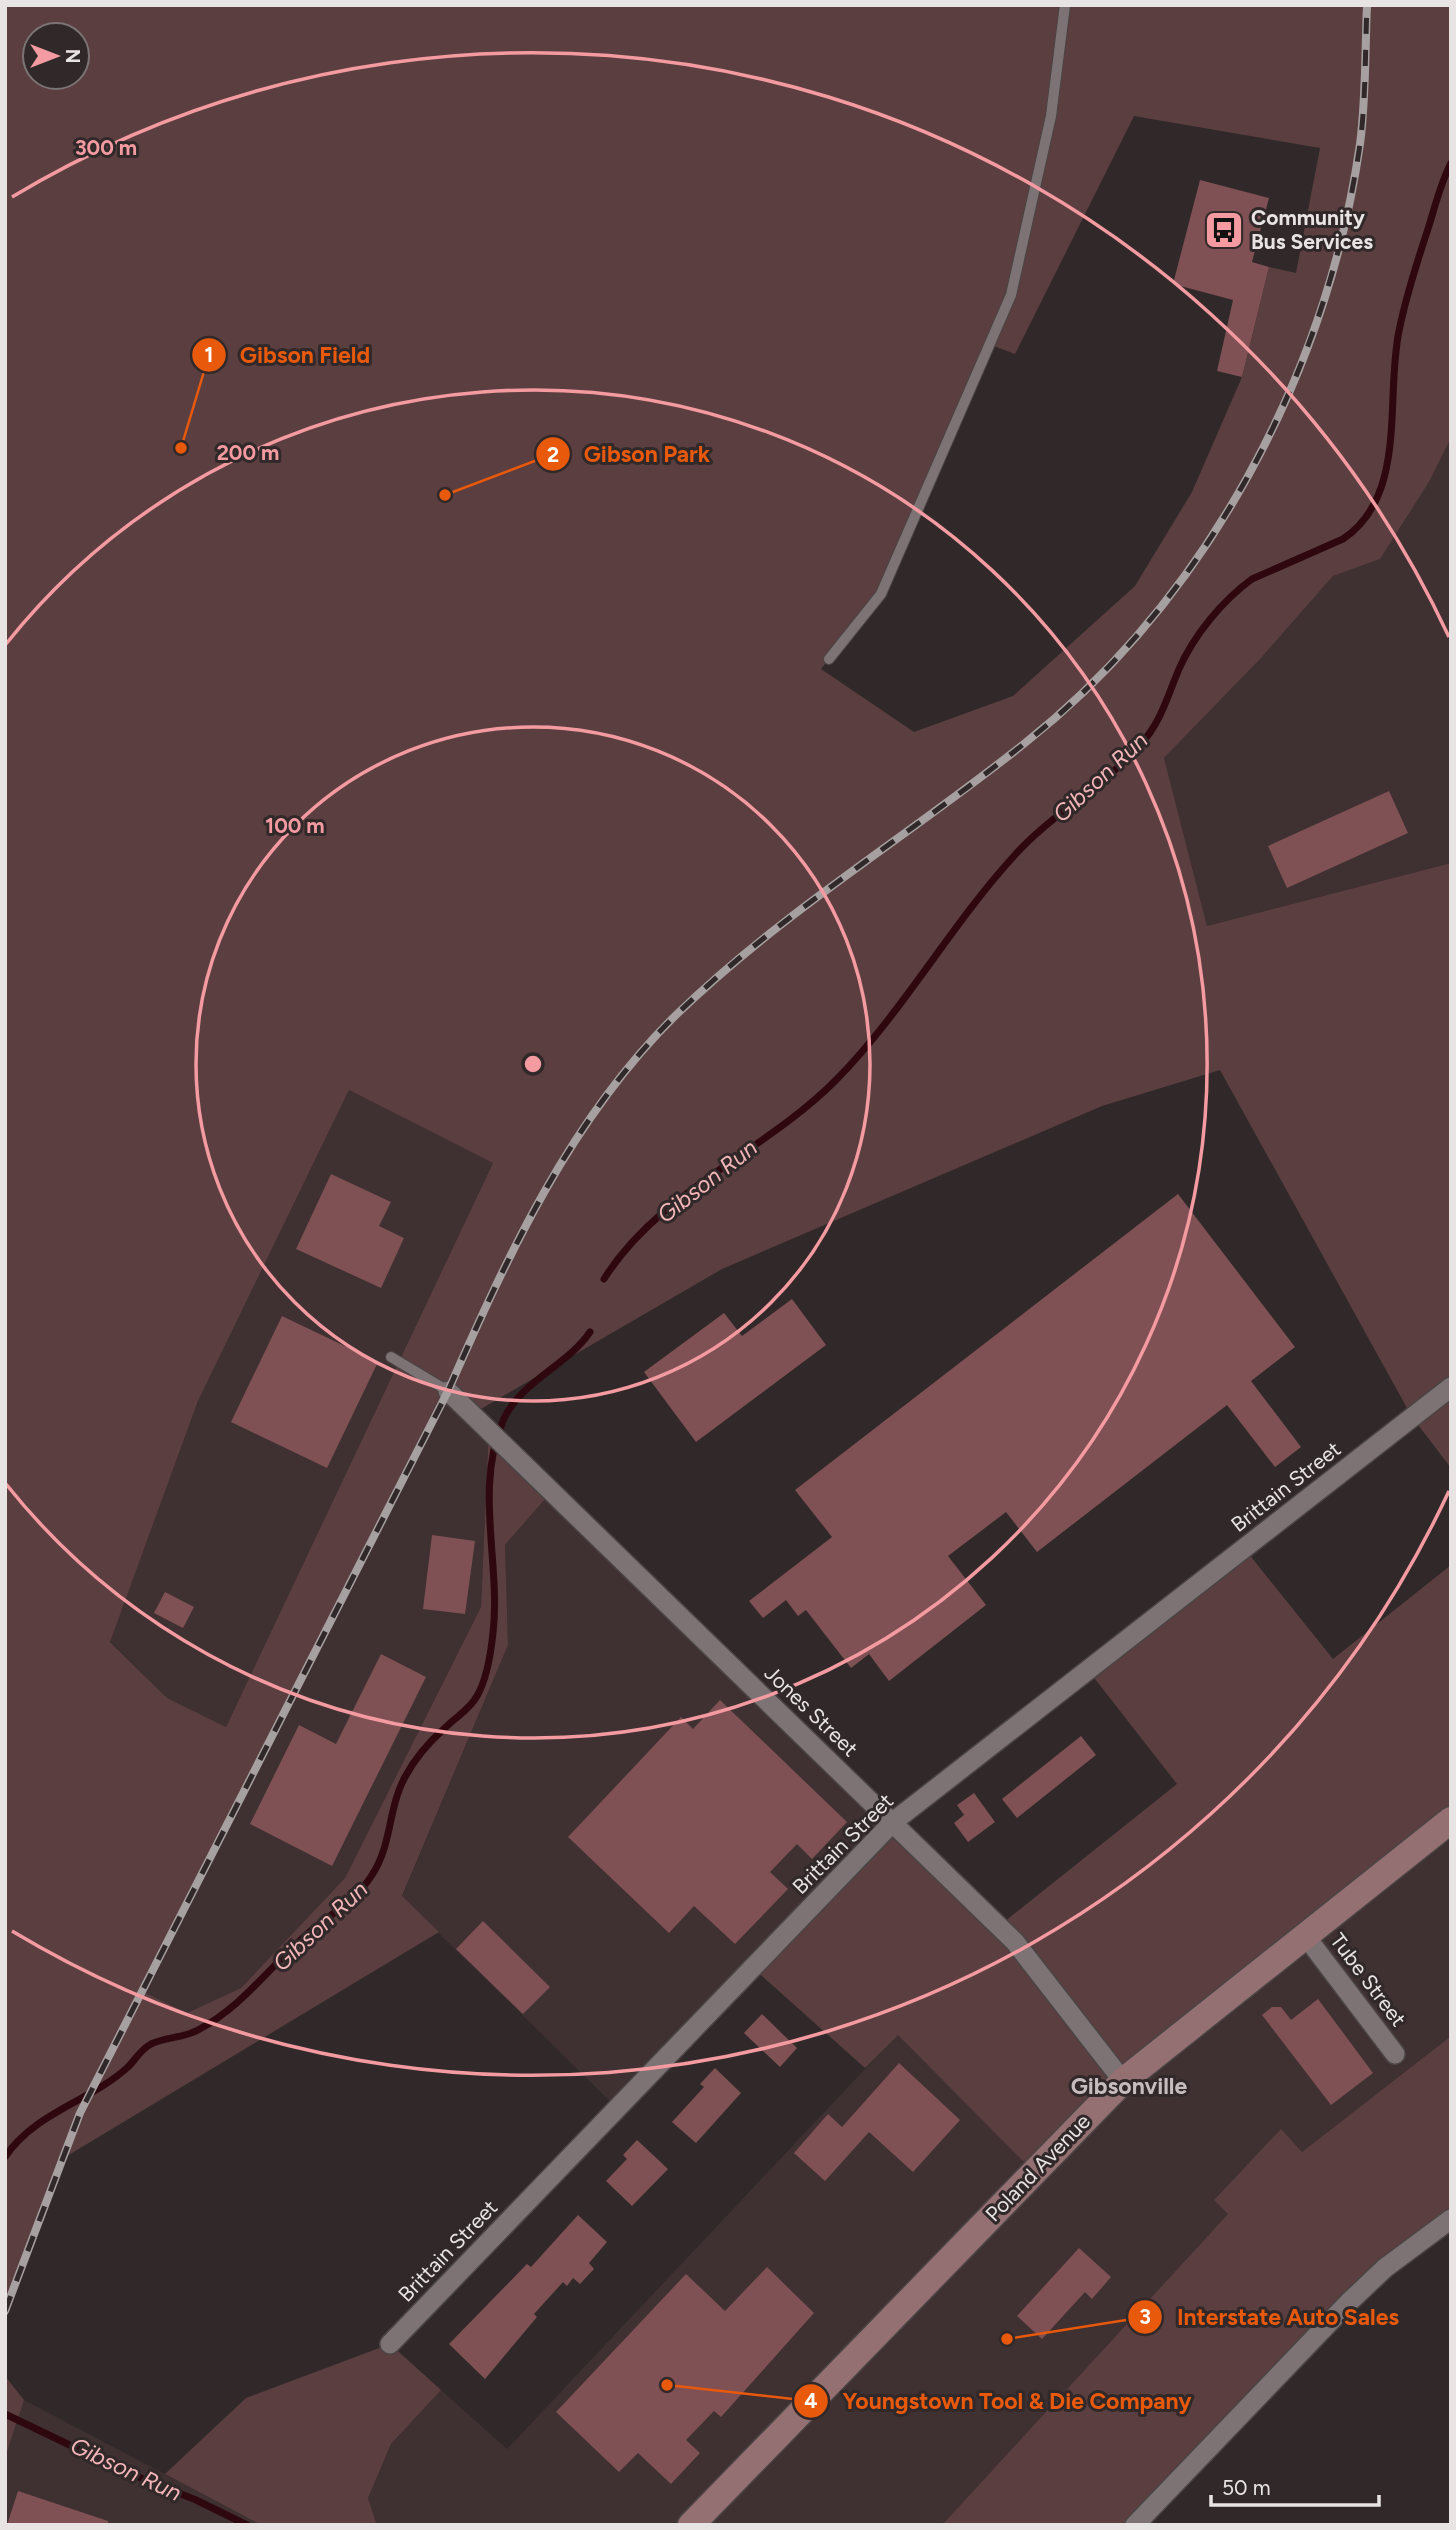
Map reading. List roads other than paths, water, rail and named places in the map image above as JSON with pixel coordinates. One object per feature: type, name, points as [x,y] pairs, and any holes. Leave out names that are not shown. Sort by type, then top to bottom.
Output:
[{"type":"main road","name":"Poland Avenue","points":[[691,2525],[1123,2081],[1304,1934],[1451,1820]]},
{"type":"street","name":"Brittain Street","points":[[390,2344],[893,1822],[1451,1387]]},
{"type":"street","name":"Jones Street","points":[[448,1391],[494,1432],[1015,1942],[1123,2081]]},
{"type":"street","name":"Tube Street","points":[[1304,1934],[1395,2054]]},
{"type":"street","points":[[1135,2525],[1348,2303],[1385,2269],[1451,2219]]},
{"type":"lane","points":[[830,659],[881,594],[1011,295],[1051,116],[1065,5]]},
{"type":"lane","points":[[391,1357],[448,1391]]},
{"type":"waterway","name":"Gibson Run","points":[[604,1279],[627,1248],[653,1221],[683,1196],[808,1106],[860,1054],[1014,856],[1112,773],[1148,736],[1193,644],[1210,619],[1230,598],[1252,579],[1343,539],[1363,520],[1377,498],[1386,472],[1399,331],[1416,267],[1451,163]]},
{"type":"waterway","name":"Gibson Run","points":[[5,2157],[32,2129],[113,2079],[147,2046],[193,2033],[215,2020],[366,1884],[383,1851],[395,1801],[409,1770],[440,1732],[474,1701],[486,1674],[495,1607],[490,1473],[503,1421],[521,1395],[569,1355],[590,1332]]},
{"type":"waterway","name":"Gibson Run","points":[[5,2414],[126,2472],[196,2500],[247,2525]]},
{"type":"railway","points":[[5,2311],[80,2113],[448,1391],[518,1241],[573,1144],[638,1056],[676,1015],[717,978],[803,908],[1025,743],[1090,685],[1149,621],[1202,551],[1248,475],[1287,396],[1319,314],[1344,230],[1362,127],[1367,5]]},
{"type":"place","name":"Community Bus Services","points":[[1224,230]]},
{"type":"place","name":"Gibson Field","points":[[181,448]]},
{"type":"place","name":"Gibson Park","points":[[445,495]]},
{"type":"place","name":"Interstate Auto Sales","points":[[1007,2339]]},
{"type":"place","name":"Youngstown Tool & Die Company","points":[[667,2385]]},
{"type":"district","name":"Gibsonville","points":[[1129,2086]]}]
